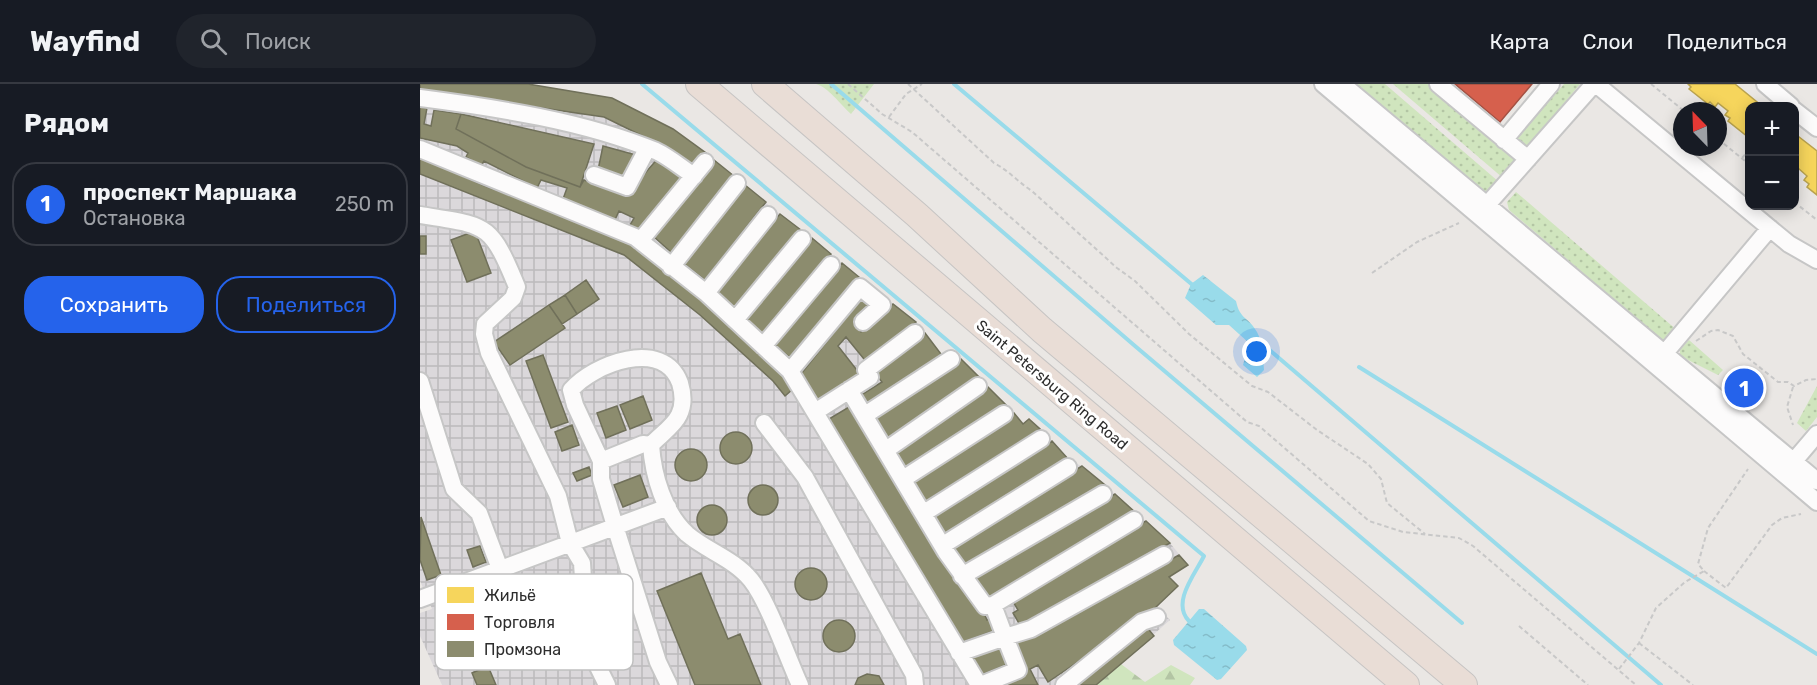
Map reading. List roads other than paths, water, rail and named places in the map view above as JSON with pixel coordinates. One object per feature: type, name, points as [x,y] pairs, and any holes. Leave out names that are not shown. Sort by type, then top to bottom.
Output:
[{"type":"highway","name":"Saint Petersburg Ring Road","points":[[699,84],[1406,685]]},
{"type":"highway","points":[[765,84],[917,215],[1042,330],[1464,685]]},
{"type":"street","points":[[1323,84],[1789,467],[1817,481]]},
{"type":"street","points":[[1342,84],[1664,354],[1789,467],[1817,502]]},
{"type":"street","points":[[1438,84],[1527,159]]},
{"type":"street","points":[[1504,140],[1551,84]]},
{"type":"street","points":[[1486,206],[1595,84],[1789,244],[1817,260]]},
{"type":"street","points":[[1765,84],[1786,102]]},
{"type":"street","points":[[420,98],[497,108],[596,132],[657,152],[694,176]]},
{"type":"street","points":[[1799,114],[1817,128]]},
{"type":"street","points":[[420,149],[640,241],[706,293],[790,371],[980,685],[1018,670],[993,605]]},
{"type":"street","points":[[594,175],[627,187],[647,149]]},
{"type":"street","points":[[640,241],[705,162]]},
{"type":"street","points":[[671,267],[737,183]]},
{"type":"street","points":[[420,215],[474,224],[491,234],[505,257],[517,286],[513,298],[485,324],[484,334],[489,353],[558,496],[570,543],[582,563],[583,574]]},
{"type":"street","points":[[706,293],[768,215]]},
{"type":"street","points":[[1664,354],[1770,228]]},
{"type":"street","points":[[735,320],[802,239]]},
{"type":"street","points":[[763,346],[831,265]]},
{"type":"street","points":[[790,371],[861,287],[882,304],[863,322]]},
{"type":"street","points":[[815,412],[870,377],[866,370],[915,333]]},
{"type":"street","points":[[630,574],[601,479],[601,461],[575,405],[571,390],[581,379],[633,357],[653,358],[666,365],[678,380],[683,395],[679,415],[651,446],[652,463],[668,507],[686,533],[737,567],[751,580],[800,685]]},
{"type":"street","points":[[865,415],[951,359]]},
{"type":"street","points":[[420,381],[454,489],[479,513],[500,569]]},
{"type":"street","points":[[886,450],[978,386]]},
{"type":"street","points":[[849,390],[962,576],[985,606],[993,605],[1134,520]]},
{"type":"street","points":[[903,479],[1004,414]]},
{"type":"street","points":[[764,423],[805,477],[914,675],[915,685]]},
{"type":"street","points":[[1789,467],[1817,434]]},
{"type":"street","points":[[924,513],[1041,439]]},
{"type":"street","points":[[601,461],[643,444],[651,446]]},
{"type":"street","points":[[943,545],[1068,467]]},
{"type":"street","points":[[962,576],[1103,494]]},
{"type":"street","points":[[487,574],[668,507]]},
{"type":"street","points":[[959,653],[1030,628],[1164,555]]},
{"type":"street","points":[[633,583],[658,662],[669,685]]},
{"type":"street","points":[[420,599],[435,593]]},
{"type":"street","points":[[1064,685],[1142,622],[1157,617]]},
{"type":"street","points":[[600,670],[607,685]]},
{"type":"water","points":[[1203,275],[1236,301],[1242,315],[1257,332],[1262,346],[1264,370],[1257,377],[1243,365],[1249,343],[1229,325],[1216,325],[1185,298],[1191,284]]},
{"type":"water","points":[[1199,609],[1204,609],[1246,646],[1247,650],[1221,679],[1217,680],[1174,645],[1173,640]]},
{"type":"waterway","points":[[642,84],[1204,556],[1183,597],[1182,606],[1189,621]]},
{"type":"waterway","points":[[831,84],[1462,623]]},
{"type":"waterway","points":[[954,84],[1195,287]]},
{"type":"waterway","points":[[1258,340],[1661,685]]},
{"type":"waterway","points":[[1359,367],[1817,654]]},
{"type":"place","name":"проспект Маршака","points":[[1744,388]]}]
